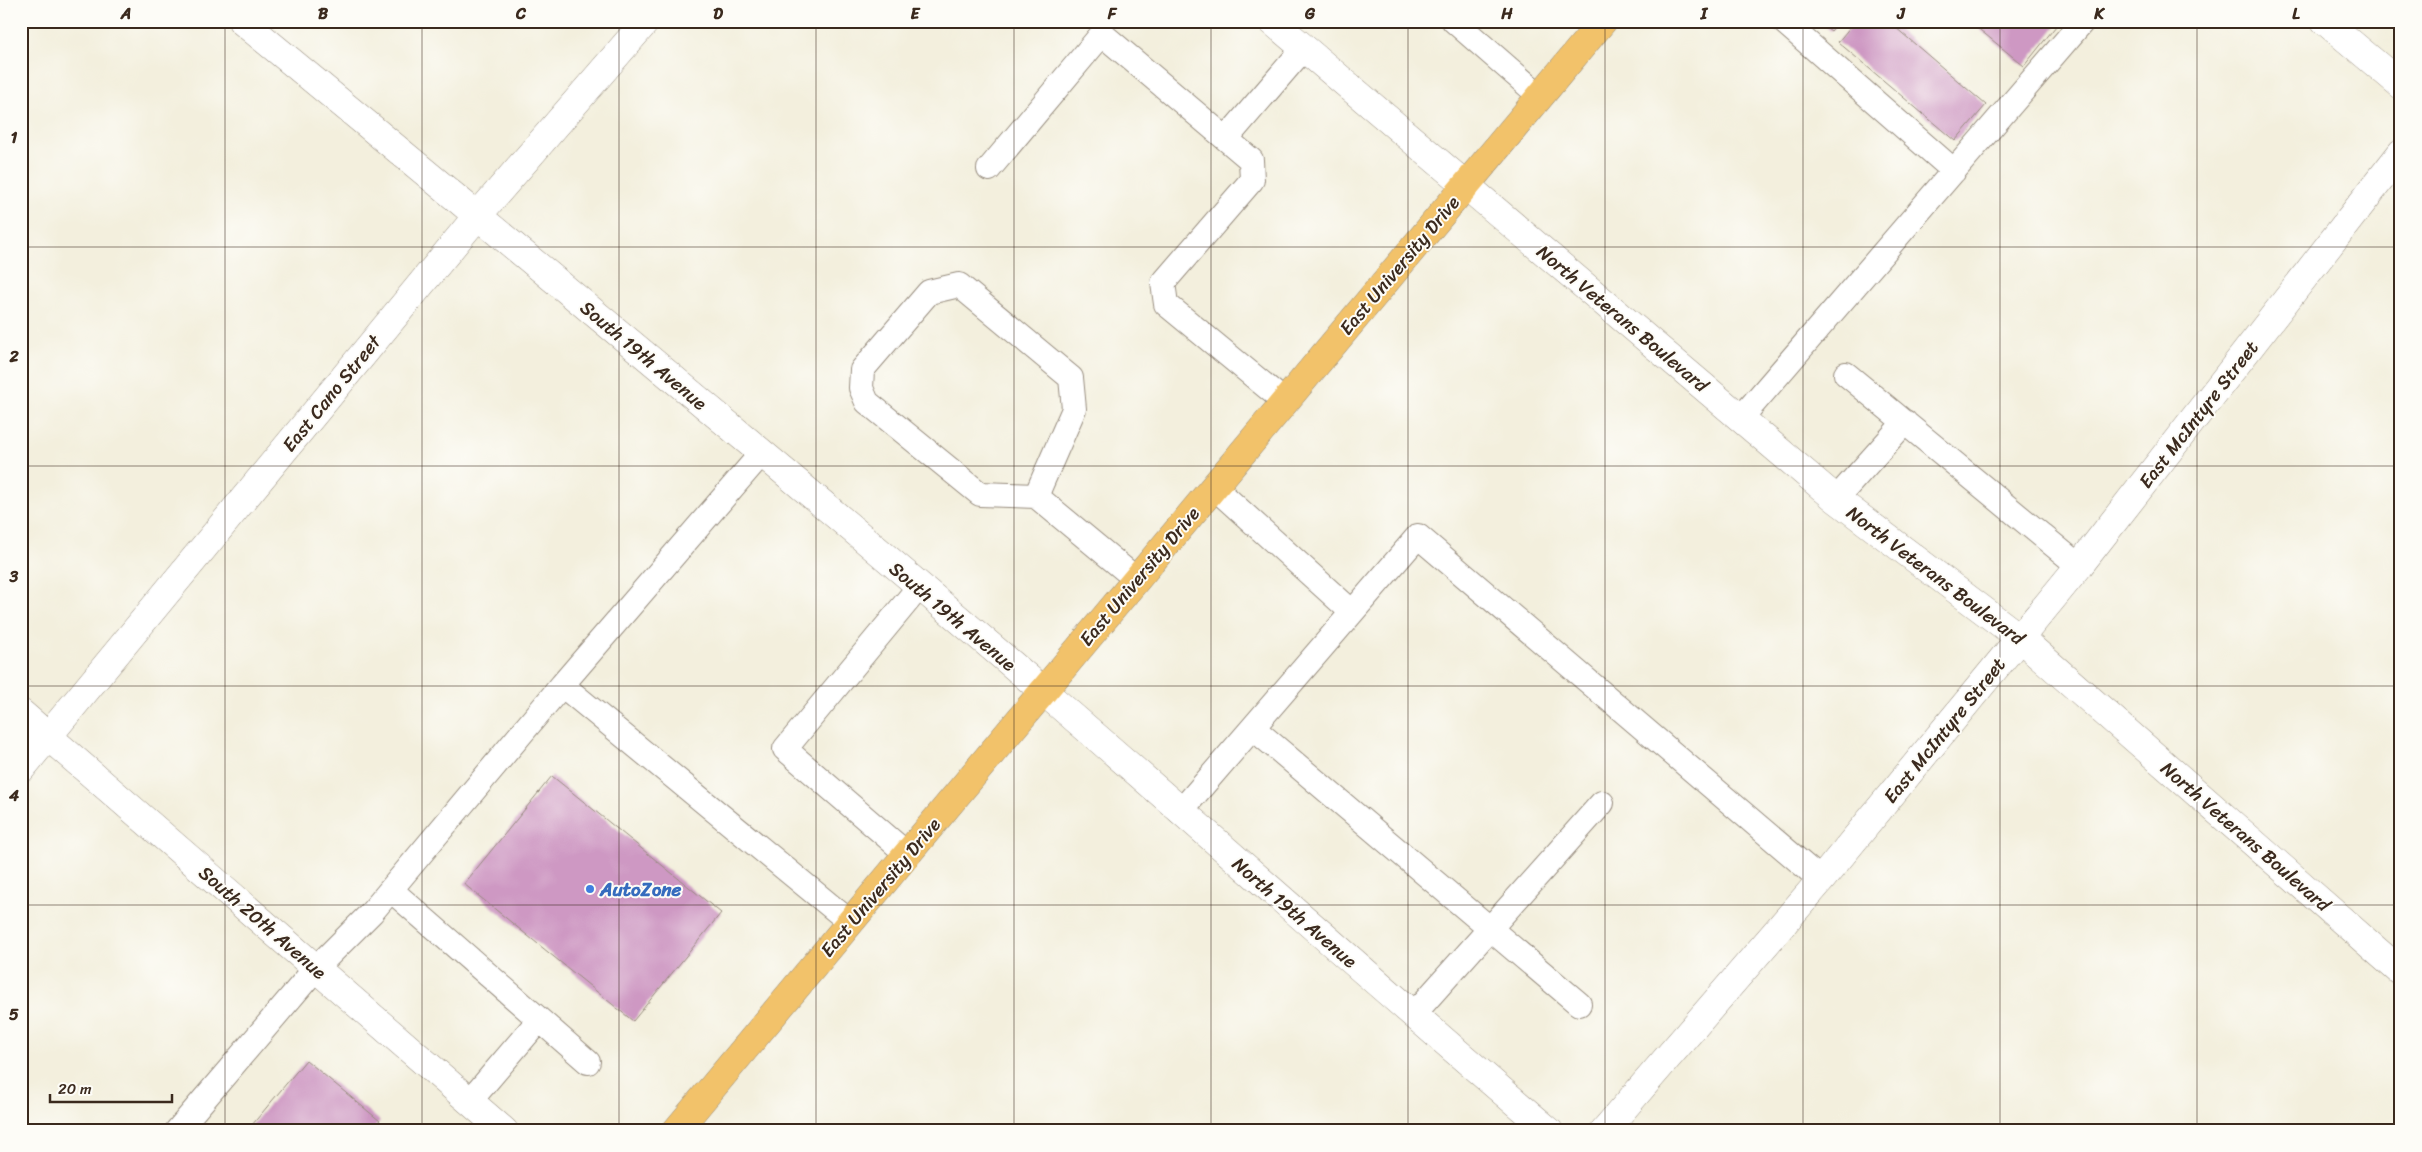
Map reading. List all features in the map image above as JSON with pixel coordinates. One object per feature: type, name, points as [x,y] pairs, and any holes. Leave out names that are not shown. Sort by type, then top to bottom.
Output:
[{"type":"main road","name":"East University Drive","points":[[676,1131],[1603,21]]},
{"type":"street","name":"South 19th Avenue","points":[[242,21],[478,215],[1043,691]]},
{"type":"street","name":"East Cano Street","points":[[21,770],[478,215],[646,21]]},
{"type":"street","name":"North Veterans Boulevard","points":[[1272,21],[1836,500],[2020,638],[2401,972]]},
{"type":"street","points":[[2325,21],[2401,85]]},
{"type":"street","name":"East McIntyre Street","points":[[1604,1131],[1821,880],[2079,566],[2401,153]]},
{"type":"street","name":"North 19th Avenue","points":[[1043,691],[1413,1015],[1549,1131]]},
{"type":"street","name":"South 20th Avenue","points":[[21,713],[504,1131]]},
{"type":"lane","points":[[1454,21],[1540,96]]},
{"type":"lane","points":[[1783,21],[1954,171]]},
{"type":"lane","points":[[1741,418],[2083,21]]},
{"type":"lane","points":[[989,169],[1102,34],[1251,160],[1252,180],[1163,283],[1166,304],[1285,402]]},
{"type":"lane","points":[[1226,139],[1304,48]]},
{"type":"lane","points":[[1036,496],[1074,409],[1071,378],[959,285],[928,292],[862,370],[861,388],[867,402],[980,494],[1036,496],[1136,579]]},
{"type":"lane","points":[[1846,374],[2079,566]]},
{"type":"lane","points":[[1836,500],[1905,422]]},
{"type":"lane","points":[[177,1131],[316,968],[391,890],[562,685],[761,454]]},
{"type":"lane","points":[[1214,487],[1352,612]]},
{"type":"lane","points":[[1180,812],[1418,536],[1821,880]]},
{"type":"lane","points":[[907,854],[785,749],[919,587]]},
{"type":"lane","points":[[562,685],[850,922]]},
{"type":"lane","points":[[1253,728],[1579,1004]]},
{"type":"lane","points":[[1413,1015],[1602,803]]},
{"type":"lane","points":[[391,890],[588,1062]]},
{"type":"lane","points":[[470,1101],[539,1020]]},
{"type":"building","points":[[1818,21],[1840,21],[1831,31]]},
{"type":"building","points":[[1855,21],[1888,21],[1986,105],[1955,141],[1838,42]]},
{"type":"building","points":[[1969,21],[2060,21],[2024,66]]},
{"type":"building","points":[[552,776],[721,913],[633,1021],[464,884]]},
{"type":"building","points":[[306,1060],[380,1121],[372,1131],[247,1131]]},
{"type":"place","name":"AutoZone","points":[[590,889]]}]
